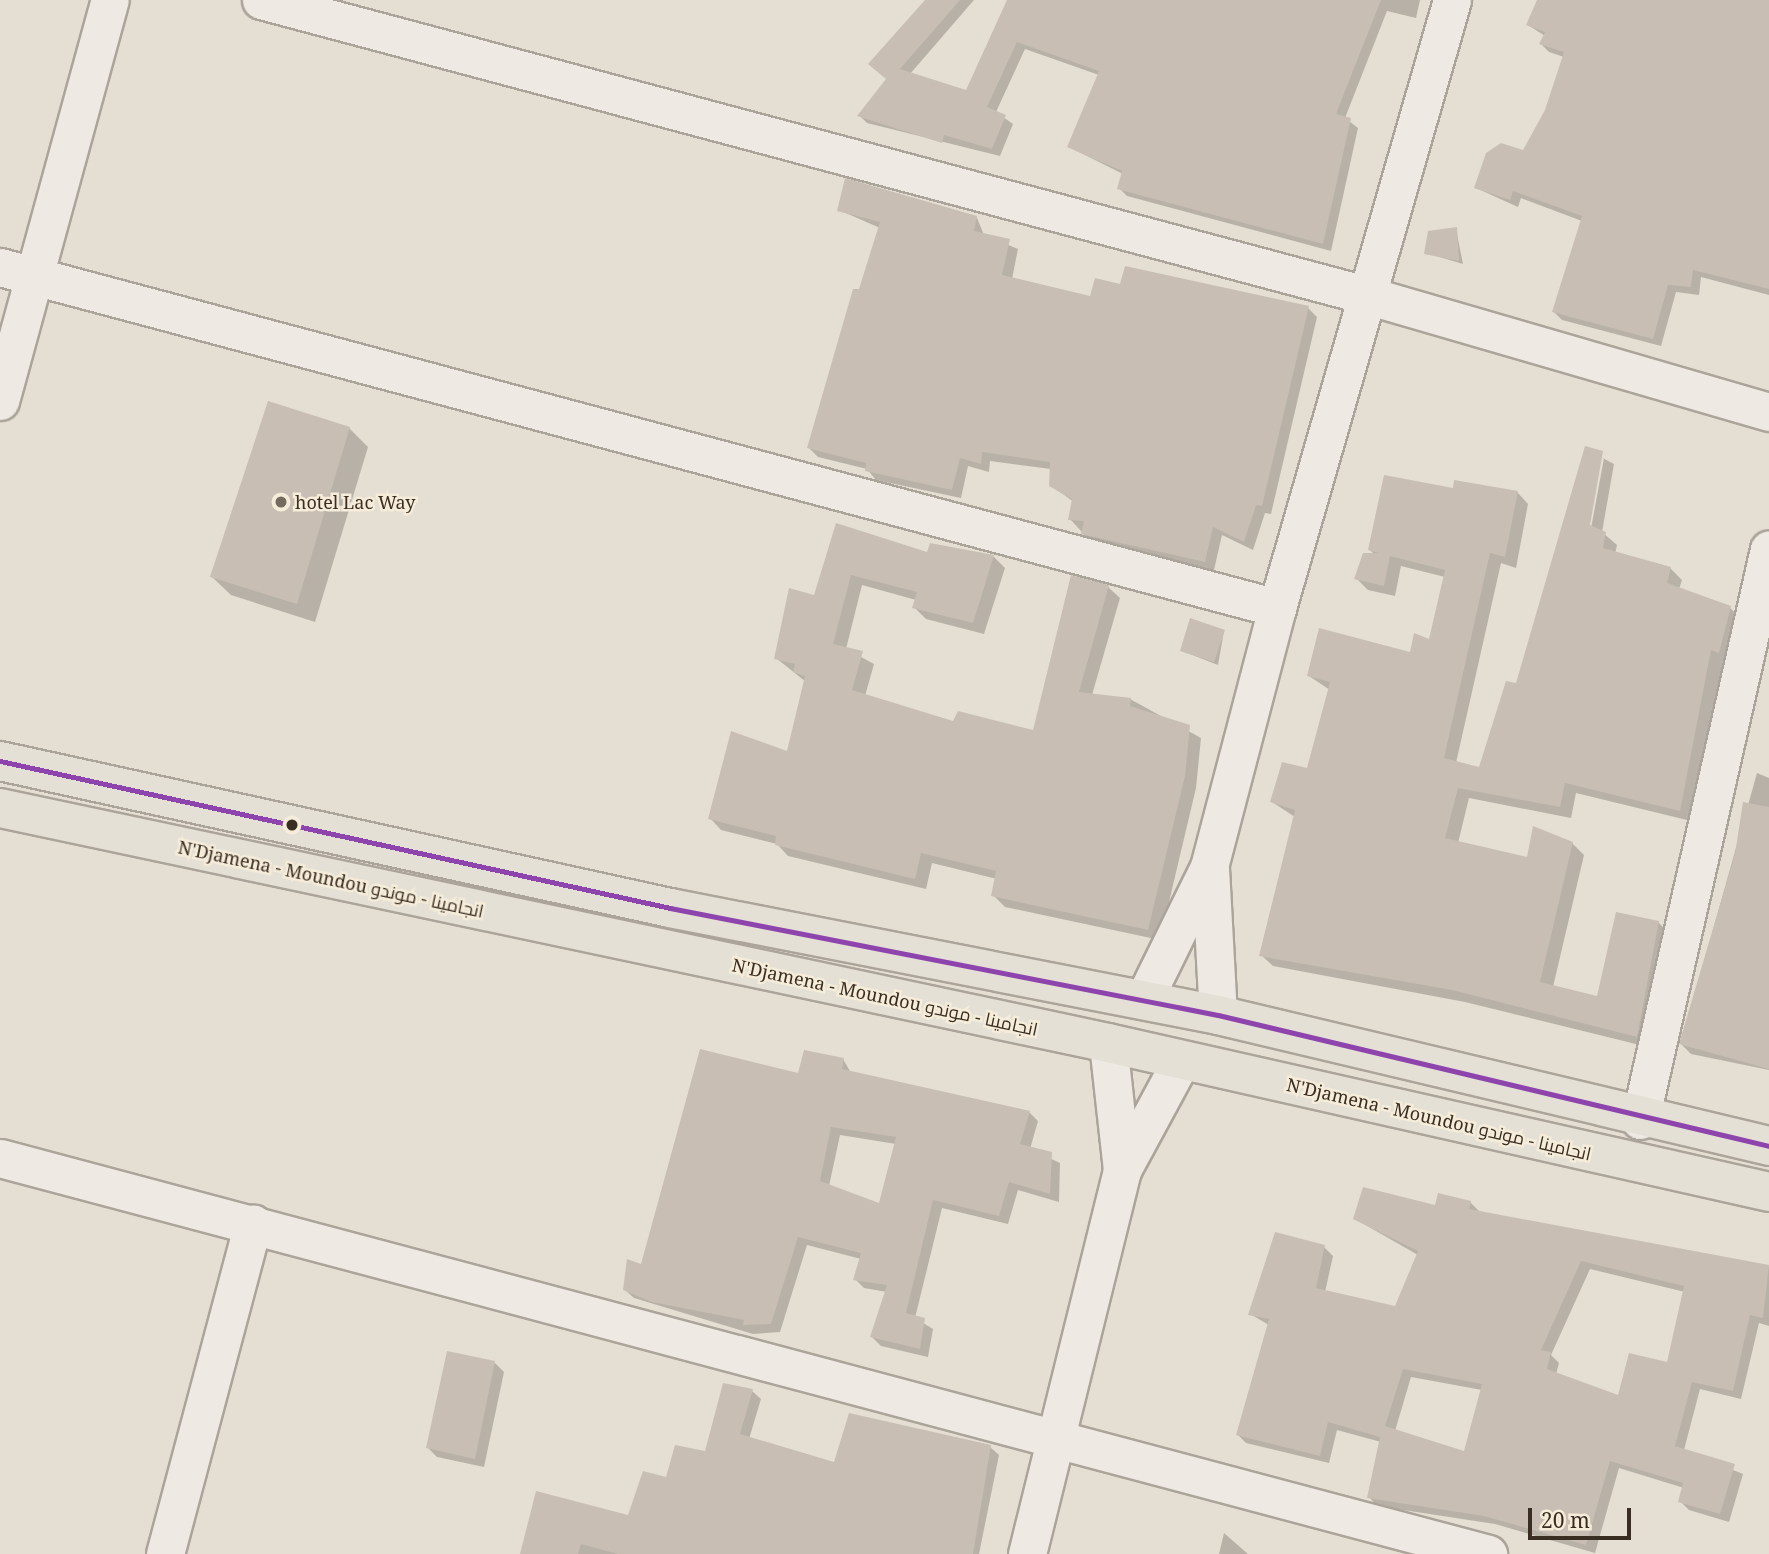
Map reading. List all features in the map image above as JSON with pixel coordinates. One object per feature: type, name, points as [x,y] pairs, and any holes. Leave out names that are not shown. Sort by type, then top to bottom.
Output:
[{"type":"main road","points":[[0,761],[670,908],[1217,1014],[1640,1119],[1769,1146]]},
{"type":"main road","name":"N'Djamena - Moundou انجامينا - موندو","points":[[0,808],[1108,1043],[1769,1192]]},
{"type":"street","points":[[0,401],[16,271],[110,0]]},
{"type":"street","points":[[261,0],[1366,295],[1769,412]]},
{"type":"street","points":[[1144,999],[1209,867],[1277,608],[1452,0]]},
{"type":"street","points":[[16,271],[1277,608]]},
{"type":"street","points":[[1640,1119],[1769,549]]},
{"type":"street","points":[[1209,867],[1217,1014]]},
{"type":"street","points":[[1108,1043],[1122,1170]]},
{"type":"street","points":[[1027,1554],[1122,1170],[1181,1061]]},
{"type":"street","points":[[0,1158],[1057,1437],[1488,1554]]},
{"type":"street","points":[[165,1554],[253,1224]]},
{"type":"building","points":[[925,0],[960,0],[900,69],[966,90],[1007,0],[1381,0],[1336,114],[1351,118],[1323,244],[1117,189],[1122,171],[1067,147],[1099,71],[1017,42],[987,107],[1006,115],[992,149],[944,135],[942,143],[857,116],[886,79],[868,64]]},
{"type":"building","points":[[1537,0],[1769,0],[1769,289],[1693,270],[1691,287],[1668,285],[1653,339],[1552,312],[1582,216],[1513,191],[1510,200],[1474,188],[1486,153],[1501,143],[1523,150],[1545,110],[1564,52],[1539,44],[1545,32],[1526,25]]},
{"type":"building","points":[[845,178],[977,216],[974,231],[1010,239],[1002,275],[1090,296],[1095,278],[1120,284],[1125,266],[1309,306],[1262,506],[1256,505],[1244,542],[1213,527],[1205,562],[1081,534],[1084,521],[1068,520],[1072,499],[1049,486],[1050,462],[982,452],[981,464],[960,458],[952,490],[865,471],[866,463],[807,448],[853,289],[859,289],[880,222],[837,211]]},
{"type":"building","points":[[1457,227],[1459,261],[1424,254],[1428,231]]},
{"type":"building","name":"hotel Lac Way","points":[[268,401],[350,427],[297,604],[210,577]]},
{"type":"building","points":[[1585,446],[1603,451],[1590,525],[1606,532],[1603,548],[1671,567],[1667,583],[1731,606],[1719,653],[1711,650],[1680,811],[1565,783],[1560,807],[1458,788],[1445,838],[1527,857],[1533,826],[1573,842],[1540,982],[1597,996],[1616,912],[1659,921],[1637,1037],[1452,990],[1259,956],[1295,810],[1270,802],[1282,762],[1307,768],[1330,682],[1307,676],[1319,628],[1410,652],[1414,633],[1429,639],[1445,570],[1390,556],[1384,586],[1354,579],[1363,553],[1378,553],[1368,550],[1384,475],[1453,488],[1454,480],[1518,491],[1505,557],[1490,553],[1444,758],[1479,767],[1506,681],[1516,683]]},
{"type":"building","points":[[836,523],[927,552],[930,543],[994,555],[973,623],[912,608],[917,592],[851,575],[833,644],[863,651],[852,690],[953,721],[958,711],[1033,730],[1071,575],[1109,585],[1079,692],[1131,698],[1130,706],[1190,725],[1185,776],[1148,930],[991,896],[996,871],[921,853],[915,879],[775,845],[776,836],[708,819],[731,731],[787,751],[805,676],[793,672],[795,664],[774,659],[789,588],[814,595]]},
{"type":"building","points":[[1190,618],[1225,630],[1214,662],[1180,651]]},
{"type":"building","points":[[1743,802],[1769,807],[1769,1069],[1679,1044],[1735,854]]},
{"type":"building","points":[[700,1049],[798,1073],[804,1050],[844,1058],[842,1069],[1030,1111],[1020,1144],[1052,1152],[1050,1194],[1009,1182],[999,1216],[933,1200],[906,1313],[925,1318],[920,1349],[870,1337],[887,1285],[853,1280],[861,1253],[798,1237],[771,1324],[743,1325],[744,1320],[652,1302],[623,1290],[627,1259],[641,1264]],"holes":[[[831,1127],[896,1137],[879,1203],[820,1181]]]},
{"type":"building","points":[[1363,1187],[1435,1205],[1438,1193],[1471,1201],[1469,1209],[1769,1265],[1763,1318],[1750,1315],[1733,1391],[1692,1382],[1675,1446],[1735,1464],[1720,1514],[1678,1502],[1683,1483],[1610,1461],[1586,1545],[1484,1516],[1367,1498],[1380,1437],[1328,1422],[1320,1456],[1236,1435],[1269,1319],[1248,1315],[1275,1232],[1325,1245],[1316,1288],[1395,1306],[1418,1251],[1353,1219]],"holes":[[[1581,1261],[1684,1286],[1667,1362],[1629,1353],[1618,1395],[1547,1369],[1551,1352],[1541,1350]],[[1403,1369],[1482,1384],[1464,1451],[1385,1426]]]},
{"type":"building","points":[[447,1351],[495,1361],[475,1459],[426,1448]]},
{"type":"building","points":[[723,1383],[753,1389],[740,1434],[834,1462],[849,1413],[991,1445],[973,1554],[618,1554],[581,1544],[578,1554],[520,1554],[536,1491],[628,1515],[643,1471],[666,1477],[675,1445],[705,1451]]},
{"type":"transit line","points":[[0,761],[670,908],[1218,1015],[1769,1146]]},
{"type":"place","name":"hotel Lac Way","points":[[281,502]]}]
